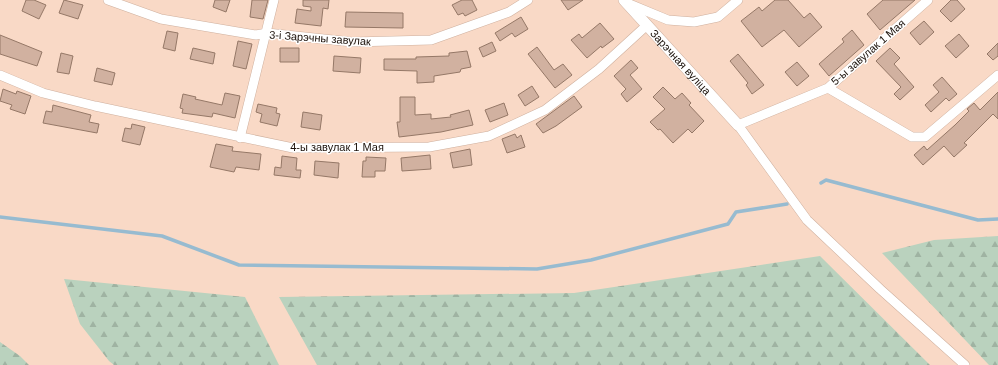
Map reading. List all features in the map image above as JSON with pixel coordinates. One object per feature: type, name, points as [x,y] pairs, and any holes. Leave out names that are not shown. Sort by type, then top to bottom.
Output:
[{"type":"street","name":"3-і Зарэчны завулак","points":[[108,0],[162,19],[256,35],[267,33],[352,42],[431,40],[510,12],[528,0]]},
{"type":"street","points":[[240,138],[274,0]]},
{"type":"street","points":[[625,2],[668,20],[694,22],[718,16],[738,0]]},
{"type":"street","name":"5-ы завулак 1 Мая","points":[[738,125],[828,88],[928,0]]},
{"type":"street","name":"Зарэчная вуліца","points":[[625,2],[738,125]]},
{"type":"street","name":"4-ы завулак 1 Мая","points":[[0,75],[43,93],[240,138],[293,148],[429,147],[489,136],[545,110],[599,69],[646,26]]},
{"type":"street","points":[[828,88],[912,137],[925,137],[998,75]]},
{"type":"street","points":[[738,125],[807,220],[880,289],[965,365]]},
{"type":"green space","points":[[998,236],[998,365],[989,365],[882,253],[934,240]]},
{"type":"green space","points":[[820,256],[930,365],[317,365],[279,297],[574,293]]},
{"type":"green space","points":[[64,279],[245,297],[279,365],[114,365],[109,361],[80,324]]},
{"type":"green space","points":[[0,342],[20,356],[29,365],[0,365]]},
{"type":"building","points":[[26,0],[34,0],[46,5],[39,19],[22,11]]},
{"type":"building","points":[[64,0],[83,5],[78,19],[59,13]]},
{"type":"building","points":[[215,0],[230,0],[226,12],[213,7]]},
{"type":"building","points":[[252,0],[268,0],[263,19],[250,17]]},
{"type":"building","points":[[303,0],[329,0],[328,9],[323,8],[321,26],[295,23],[297,9],[311,11],[311,7],[303,6]]},
{"type":"building","points":[[462,0],[472,0],[477,10],[465,16],[463,13],[458,15],[452,5]]},
{"type":"building","points":[[561,0],[583,0],[568,10]]},
{"type":"building","points":[[775,0],[788,0],[804,18],[810,13],[822,27],[799,47],[784,30],[762,47],[741,21],[759,7],[762,11]]},
{"type":"building","points":[[883,0],[915,0],[880,30],[867,14]]},
{"type":"building","points":[[951,0],[957,0],[965,9],[951,22],[940,11]]},
{"type":"building","points":[[346,12],[403,13],[403,28],[345,27]]},
{"type":"building","points":[[521,17],[528,29],[515,37],[512,33],[500,41],[495,33]]},
{"type":"building","points":[[924,21],[934,32],[920,45],[910,33]]},
{"type":"building","points":[[600,23],[614,39],[602,48],[601,46],[587,58],[571,40],[579,34],[582,38]]},
{"type":"building","points":[[852,30],[864,45],[829,76],[819,64],[844,42],[842,39]]},
{"type":"building","points":[[167,31],[178,33],[175,51],[163,48]]},
{"type":"building","points":[[959,34],[969,46],[956,58],[945,46]]},
{"type":"building","points":[[0,35],[42,52],[37,66],[0,54]]},
{"type":"building","points":[[238,41],[252,44],[246,69],[233,66]]},
{"type":"building","points":[[492,42],[496,51],[483,57],[479,48]]},
{"type":"building","points":[[998,43],[998,56],[993,60],[987,54]]},
{"type":"building","points":[[537,47],[554,70],[563,64],[572,75],[555,88],[528,54]]},
{"type":"building","points":[[193,48],[215,53],[213,64],[190,59]]},
{"type":"building","points":[[280,48],[299,48],[299,62],[280,62]]},
{"type":"building","points":[[890,48],[900,58],[894,64],[914,87],[900,100],[894,94],[901,87],[876,61]]},
{"type":"building","points":[[467,51],[471,67],[461,69],[460,72],[434,76],[434,82],[417,83],[417,71],[384,70],[384,59],[416,59],[416,57],[449,56],[449,53]]},
{"type":"building","points":[[61,53],[73,56],[69,74],[57,72]]},
{"type":"building","points":[[738,54],[764,85],[752,94],[746,85],[748,83],[730,61]]},
{"type":"building","points":[[334,56],[361,58],[360,73],[333,71]]},
{"type":"building","points":[[631,60],[638,68],[630,75],[642,89],[627,102],[621,94],[626,89],[614,76]]},
{"type":"building","points":[[797,62],[809,76],[797,86],[785,72]]},
{"type":"building","points":[[97,68],[115,73],[112,85],[94,81]]},
{"type":"building","points":[[942,77],[957,94],[949,101],[946,98],[931,112],[925,105],[939,92],[933,85]]},
{"type":"building","points":[[532,86],[539,97],[525,106],[518,95]]},
{"type":"building","points":[[663,87],[675,99],[682,93],[691,103],[689,105],[704,121],[692,133],[688,129],[673,143],[660,129],[658,130],[650,122],[665,109],[653,97]]},
{"type":"building","points":[[3,89],[16,94],[17,91],[31,96],[25,114],[10,109],[12,105],[0,101]]},
{"type":"building","points":[[998,92],[998,119],[993,114],[964,143],[967,145],[954,157],[944,146],[923,165],[914,155],[924,146],[927,150],[969,111],[967,109],[974,103],[980,110]]},
{"type":"building","points":[[225,93],[240,96],[235,118],[213,113],[212,117],[182,113],[183,109],[180,108],[183,94],[196,97],[195,99],[222,105]]},
{"type":"building","points":[[574,96],[582,107],[556,126],[543,133],[536,124]]},
{"type":"building","points":[[400,97],[415,97],[415,115],[431,114],[431,119],[451,117],[450,115],[469,110],[473,125],[441,132],[399,137],[397,122],[400,122]]},
{"type":"building","points":[[504,103],[508,115],[490,122],[485,110]]},
{"type":"building","points":[[258,104],[277,108],[276,113],[280,114],[277,126],[260,122],[262,114],[256,112]]},
{"type":"building","points":[[53,105],[91,115],[89,122],[99,124],[97,133],[43,123],[46,111],[52,112]]},
{"type":"building","points":[[303,112],[322,115],[320,130],[301,127]]},
{"type":"building","points":[[132,124],[145,127],[140,145],[122,141],[125,128],[131,129]]},
{"type":"building","points":[[515,134],[517,138],[521,135],[525,147],[507,153],[502,139]]},
{"type":"building","points":[[216,144],[233,147],[232,151],[261,154],[259,170],[236,167],[234,172],[210,167]]},
{"type":"building","points":[[470,149],[472,165],[453,168],[450,153]]},
{"type":"building","points":[[430,155],[431,169],[402,171],[401,158]]},
{"type":"building","points":[[282,156],[297,158],[296,170],[301,170],[300,178],[274,175],[275,167],[281,168]]},
{"type":"building","points":[[366,157],[386,158],[385,171],[375,171],[375,177],[362,177],[363,161],[366,161]]},
{"type":"building","points":[[315,161],[339,163],[338,178],[314,175]]},
{"type":"waterway","points":[[821,183],[826,180],[978,220],[998,219]]},
{"type":"waterway","points":[[0,217],[162,236],[239,265],[537,269],[591,260],[728,224],[736,212],[787,204]]}]
